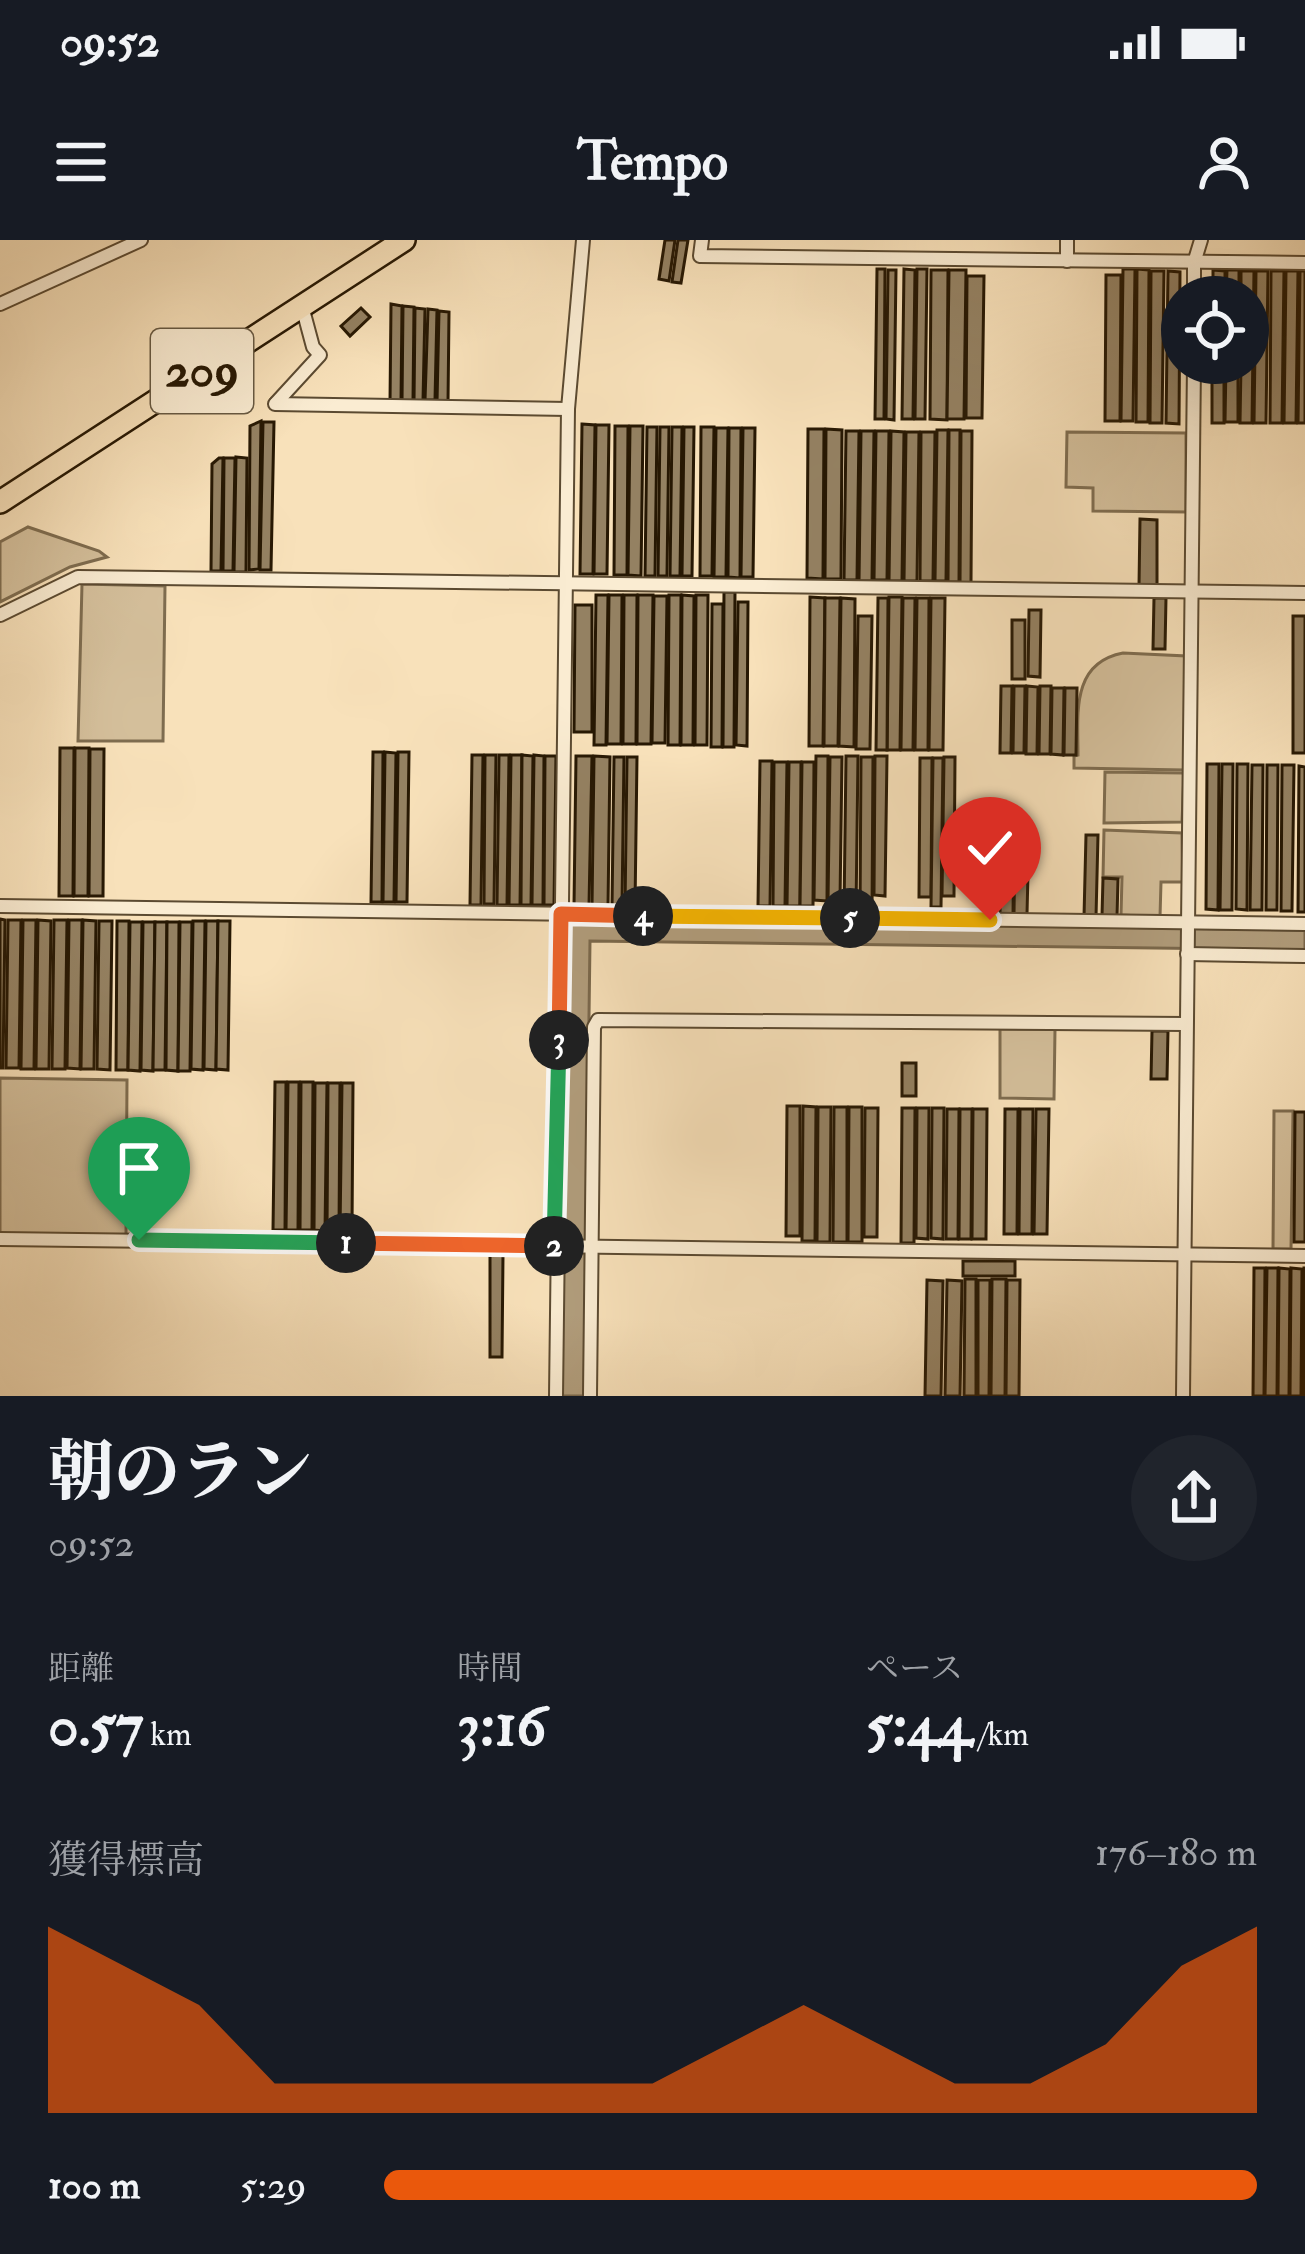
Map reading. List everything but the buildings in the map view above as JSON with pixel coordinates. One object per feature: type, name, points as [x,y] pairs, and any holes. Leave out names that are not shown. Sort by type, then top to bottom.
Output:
[{"type":"highway","name":"209","points":[[0,502],[404,240]]},
{"type":"street","points":[[0,304],[141,240]]},
{"type":"street","points":[[556,1396],[568,409],[583,240]]},
{"type":"street","points":[[701,240],[700,256],[1305,263]]},
{"type":"street","points":[[1067,240],[1067,261]]},
{"type":"street","points":[[1194,276],[1201,240]]},
{"type":"street","points":[[302,306],[320,355],[275,404],[568,409]]},
{"type":"street","points":[[1183,1396],[1194,384]]},
{"type":"street","points":[[0,615],[78,577],[1305,593]]},
{"type":"street","points":[[0,906],[1305,924]]},
{"type":"street","points":[[1187,954],[1305,956]]},
{"type":"street","points":[[590,1396],[594,1027],[604,1017],[1185,1024]]},
{"type":"street","points":[[0,1239],[1305,1256]]},
{"type":"shaded area","points":[[1067,432],[1186,433],[1186,512],[1093,511],[1093,488],[1066,487]]},
{"type":"shaded area","points":[[28,527],[107,557],[70,567],[0,602],[0,542]]},
{"type":"shaded area","points":[[82,584],[165,586],[163,741],[78,741]]},
{"type":"shaded area","points":[[1123,653],[1186,656],[1185,770],[1074,768],[1086,679],[1094,667]]},
{"type":"shaded area","points":[[1105,772],[1184,773],[1182,822],[1104,823]]},
{"type":"shaded area","points":[[1104,830],[1182,833],[1183,882],[1161,882],[1160,917],[1121,915],[1122,877],[1103,877]]},
{"type":"shaded area","points":[[569,920],[1305,930],[1305,950],[590,941],[584,1396],[561,1396]]},
{"type":"shaded area","points":[[1000,1029],[1055,1029],[1054,1099],[1000,1098]]},
{"type":"shaded area","points":[[0,1078],[127,1080],[126,1235],[0,1234]]},
{"type":"shaded area","points":[[1274,1111],[1293,1111],[1291,1249],[1273,1249]]},
{"type":"route","points":[[139,1240],[556,1246],[561,914],[990,920]]}]
